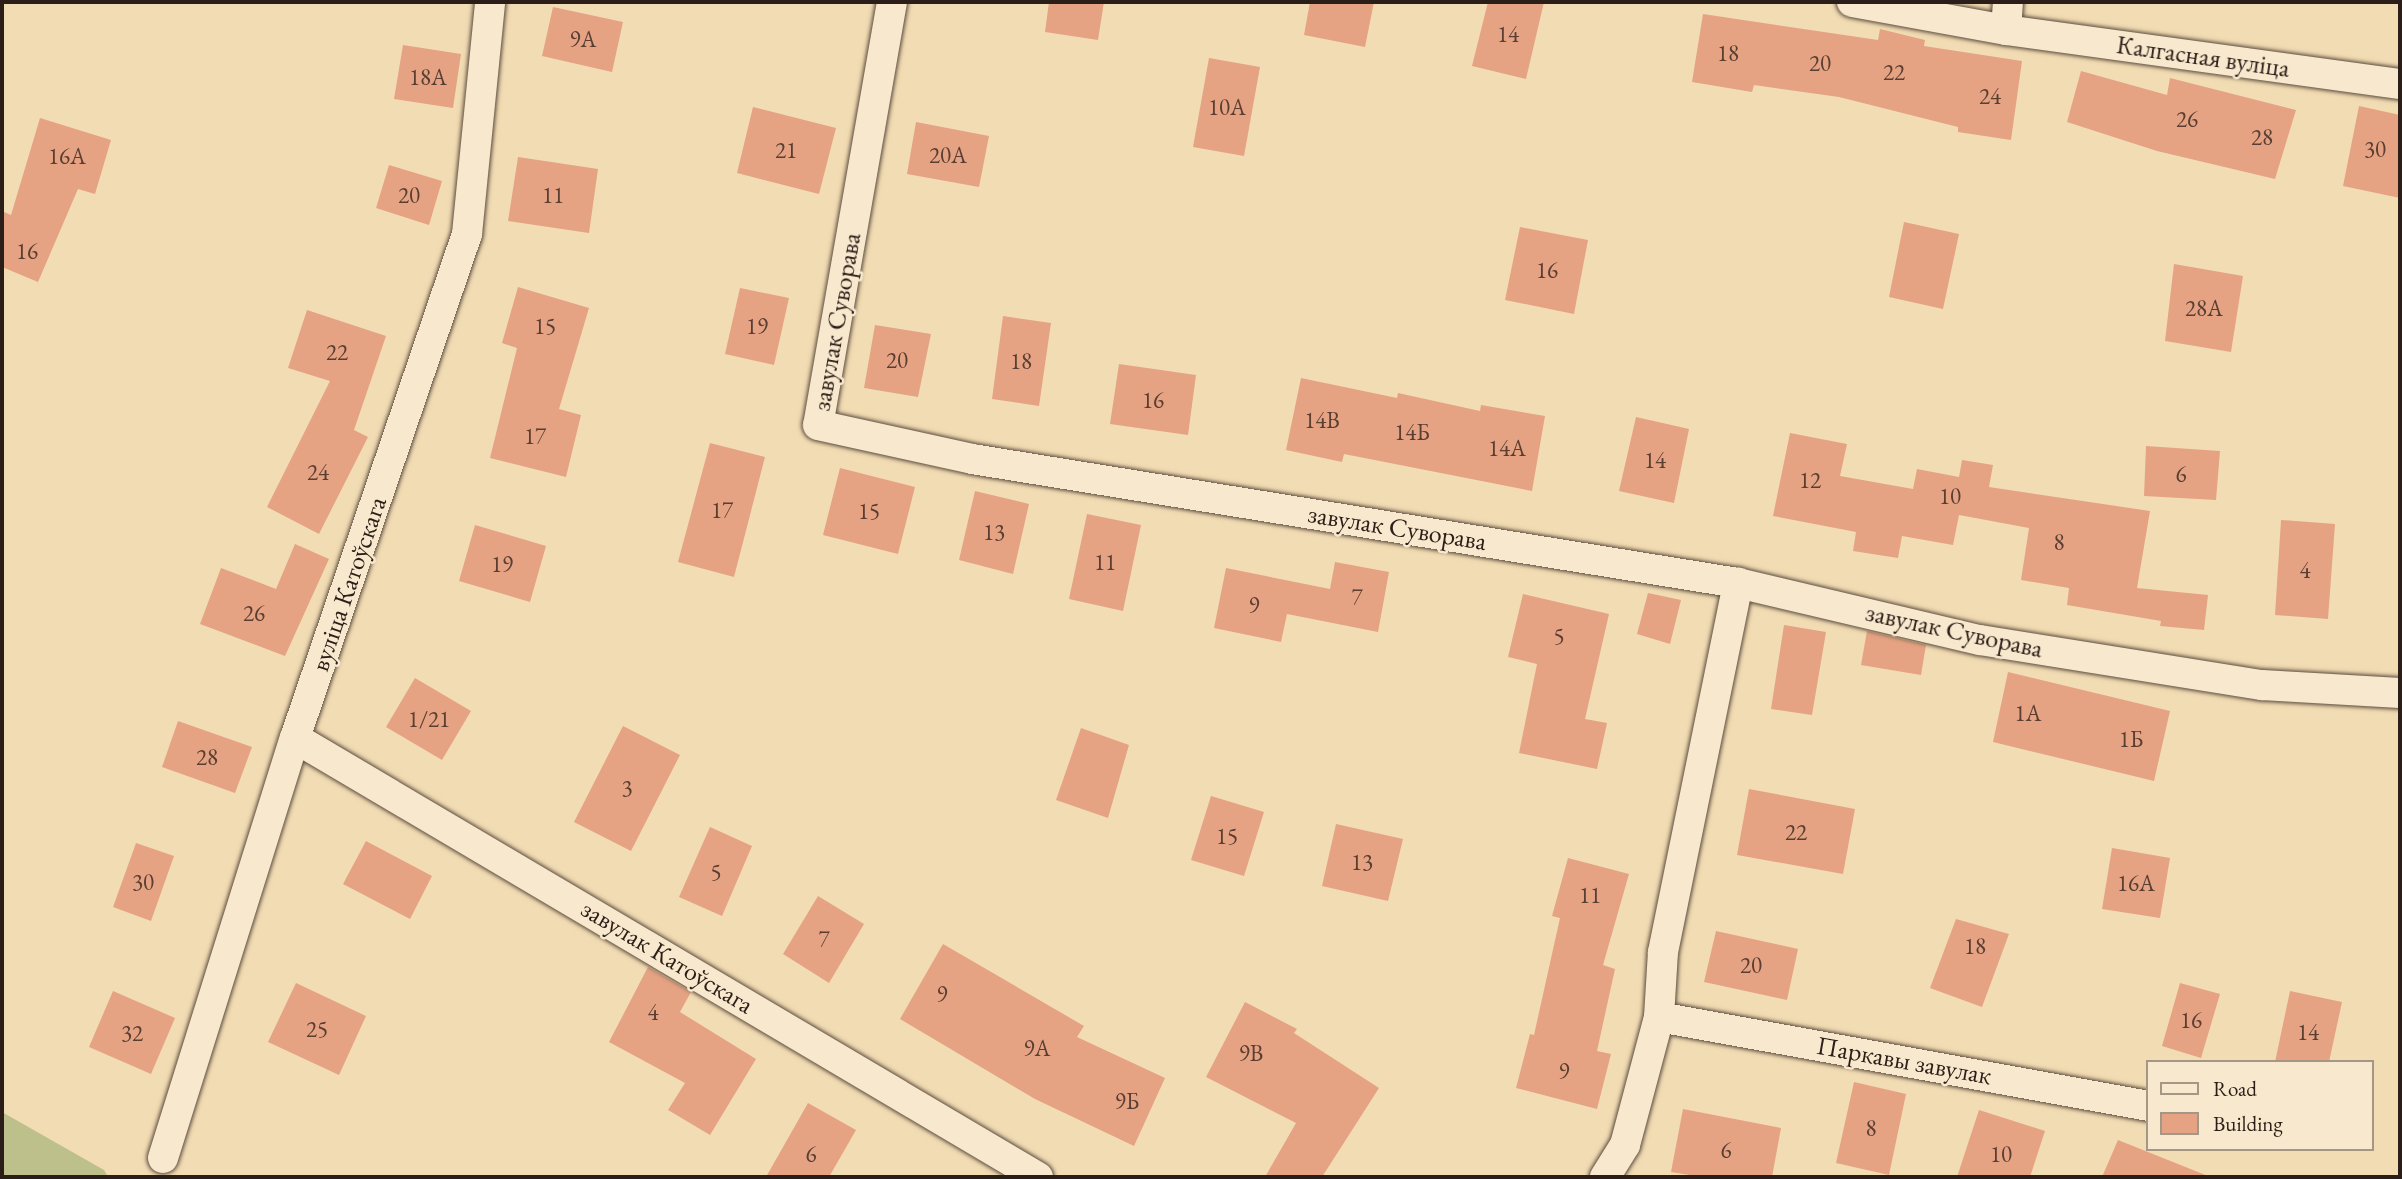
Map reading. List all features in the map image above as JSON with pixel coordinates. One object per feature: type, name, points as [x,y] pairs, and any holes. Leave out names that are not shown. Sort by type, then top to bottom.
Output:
[{"type":"street","name":"вуліца Катоўскага","points":[[163,1158],[295,738],[467,234],[490,2]]},
{"type":"street","name":"завулак Суворава","points":[[892,2],[818,425],[972,459],[1738,583],[1980,640],[2262,685],[2400,693]]},
{"type":"street","name":"Калгасная вуліца","points":[[1852,2],[2007,16],[2400,84]]},
{"type":"street","points":[[1605,1177],[1625,1145],[1660,1017],[1663,952],[1738,583]]},
{"type":"street","name":"завулак Катоўскага","points":[[295,738],[1038,1177]]},
{"type":"street","name":"Паркавы завулак","points":[[1660,1017],[2146,1105]]},
{"type":"green space","points":[[2,1112],[104,1170],[108,1177],[2,1177]]},
{"type":"building","points":[[1049,2],[1104,2],[1098,40],[1045,32]]},
{"type":"building","points":[[1310,2],[1374,2],[1365,47],[1304,35]]},
{"type":"building","points":[[1488,2],[1544,2],[1526,79],[1472,66]]},
{"type":"building","points":[[553,7],[623,22],[612,72],[542,56]]},
{"type":"building","points":[[1703,14],[1878,40],[1880,29],[1925,40],[1924,46],[2022,61],[2011,140],[1958,132],[1958,127],[1839,97],[1754,85],[1752,92],[1692,82]]},
{"type":"building","points":[[403,45],[461,54],[453,108],[394,99]]},
{"type":"building","points":[[1209,58],[1260,67],[1244,156],[1193,147]]},
{"type":"building","points":[[2081,71],[2167,95],[2170,78],[2296,110],[2275,179],[2157,151],[2067,122]]},
{"type":"building","points":[[2359,106],[2400,115],[2400,198],[2343,186]]},
{"type":"building","points":[[753,107],[836,128],[819,194],[737,173]]},
{"type":"building","points":[[40,118],[111,140],[95,194],[78,189],[38,282],[2,267],[2,211],[11,215]]},
{"type":"building","points":[[916,122],[989,136],[979,187],[907,174]]},
{"type":"building","points":[[518,157],[598,169],[589,233],[508,221]]},
{"type":"building","points":[[389,165],[442,181],[429,225],[376,208]]},
{"type":"building","points":[[1904,222],[1959,234],[1943,309],[1889,297]]},
{"type":"building","points":[[1520,227],[1588,240],[1574,314],[1505,300]]},
{"type":"building","points":[[2174,264],[2243,276],[2231,352],[2165,341]]},
{"type":"building","points":[[518,287],[589,308],[559,409],[581,415],[566,477],[490,458],[517,348],[502,343]]},
{"type":"building","points":[[740,288],[789,298],[774,365],[725,354]]},
{"type":"building","points":[[307,310],[386,336],[354,430],[368,437],[319,534],[267,507],[330,381],[288,368]]},
{"type":"building","points":[[1003,316],[1051,323],[1039,406],[992,399]]},
{"type":"building","points":[[875,325],[931,334],[918,397],[864,388]]},
{"type":"building","points":[[1119,364],[1196,375],[1188,435],[1110,424]]},
{"type":"building","points":[[1301,378],[1397,398],[1398,393],[1480,411],[1481,405],[1545,416],[1532,491],[1344,454],[1342,462],[1286,450]]},
{"type":"building","points":[[1636,417],[1689,429],[1674,503],[1619,491]]},
{"type":"building","points":[[1790,433],[1847,444],[1840,476],[1913,489],[1917,469],[1959,477],[1962,460],[1993,465],[1989,487],[2150,511],[2137,588],[2208,595],[2204,630],[2160,626],[2161,621],[2067,605],[2069,588],[2021,580],[2029,528],[1959,515],[1953,545],[1902,536],[1898,558],[1853,551],[1856,532],[1773,516]]},
{"type":"building","points":[[710,443],[765,457],[734,577],[678,562]]},
{"type":"building","points":[[2146,446],[2220,451],[2216,500],[2144,496]]},
{"type":"building","points":[[840,468],[915,487],[898,554],[823,535]]},
{"type":"building","points":[[975,491],[1029,504],[1013,574],[959,560]]},
{"type":"building","points":[[1087,514],[1141,525],[1123,611],[1069,599]]},
{"type":"building","points":[[2281,520],[2335,524],[2328,619],[2275,615]]},
{"type":"building","points":[[475,525],[546,546],[530,602],[459,581]]},
{"type":"building","points":[[295,544],[329,559],[285,656],[200,624],[221,568],[276,589]]},
{"type":"building","points":[[1335,562],[1389,572],[1378,632],[1287,614],[1281,642],[1214,628],[1226,568],[1330,589]]},
{"type":"building","points":[[1648,593],[1681,600],[1670,644],[1637,634]]},
{"type":"building","points":[[1523,594],[1609,614],[1585,719],[1607,723],[1597,769],[1519,753],[1537,664],[1508,657]]},
{"type":"building","points":[[1784,625],[1826,632],[1812,715],[1771,709]]},
{"type":"building","points":[[1867,631],[1926,645],[1921,675],[1861,665]]},
{"type":"building","points":[[2008,672],[2170,711],[2154,781],[1993,742]]},
{"type":"building","points":[[415,678],[471,711],[442,760],[386,727]]},
{"type":"building","points":[[178,721],[252,747],[235,793],[162,767]]},
{"type":"building","points":[[623,726],[680,755],[631,851],[574,822]]},
{"type":"building","points":[[1081,728],[1129,745],[1108,818],[1056,800]]},
{"type":"building","points":[[1749,789],[1855,809],[1843,874],[1737,855]]},
{"type":"building","points":[[1211,796],[1264,812],[1244,876],[1191,860]]},
{"type":"building","points":[[1336,824],[1403,839],[1388,901],[1322,886]]},
{"type":"building","points":[[710,827],[752,846],[722,916],[679,897]]},
{"type":"building","points":[[366,841],[432,876],[410,919],[343,884]]},
{"type":"building","points":[[136,843],[174,856],[151,921],[113,907]]},
{"type":"building","points":[[2112,848],[2170,858],[2160,918],[2102,909]]},
{"type":"building","points":[[1568,858],[1629,874],[1603,965],[1615,969],[1597,1051],[1611,1054],[1597,1109],[1516,1088],[1530,1034],[1534,1035],[1560,918],[1552,916]]},
{"type":"building","points":[[818,896],[864,924],[829,983],[783,954]]},
{"type":"building","points":[[1956,919],[2009,934],[1982,1007],[1930,988]]},
{"type":"building","points":[[1716,931],[1798,949],[1787,1000],[1704,982]]},
{"type":"building","points":[[943,944],[1084,1026],[1077,1037],[1165,1078],[1134,1146],[1035,1099],[900,1019]]},
{"type":"building","points":[[648,967],[691,992],[680,1012],[756,1059],[710,1135],[668,1110],[685,1083],[609,1042]]},
{"type":"building","points":[[296,983],[366,1016],[339,1075],[268,1042]]},
{"type":"building","points":[[2180,983],[2220,994],[2201,1058],[2162,1046]]},
{"type":"building","points":[[113,991],[175,1018],[151,1074],[89,1047]]},
{"type":"building","points":[[2290,991],[2342,1002],[2329,1060],[2275,1060]]},
{"type":"building","points":[[1245,1002],[1297,1029],[1294,1033],[1379,1088],[1322,1177],[1265,1177],[1296,1123],[1206,1077]]},
{"type":"building","points":[[1854,1082],[1906,1094],[1889,1175],[1836,1163]]},
{"type":"building","points":[[808,1103],[856,1130],[829,1177],[766,1177]]},
{"type":"building","points":[[1683,1109],[1781,1128],[1772,1177],[1701,1177],[1671,1172]]},
{"type":"building","points":[[1979,1110],[2045,1131],[2030,1177],[1957,1177]]},
{"type":"building","points":[[2118,1140],[2208,1176],[2208,1177],[2102,1177]]}]
